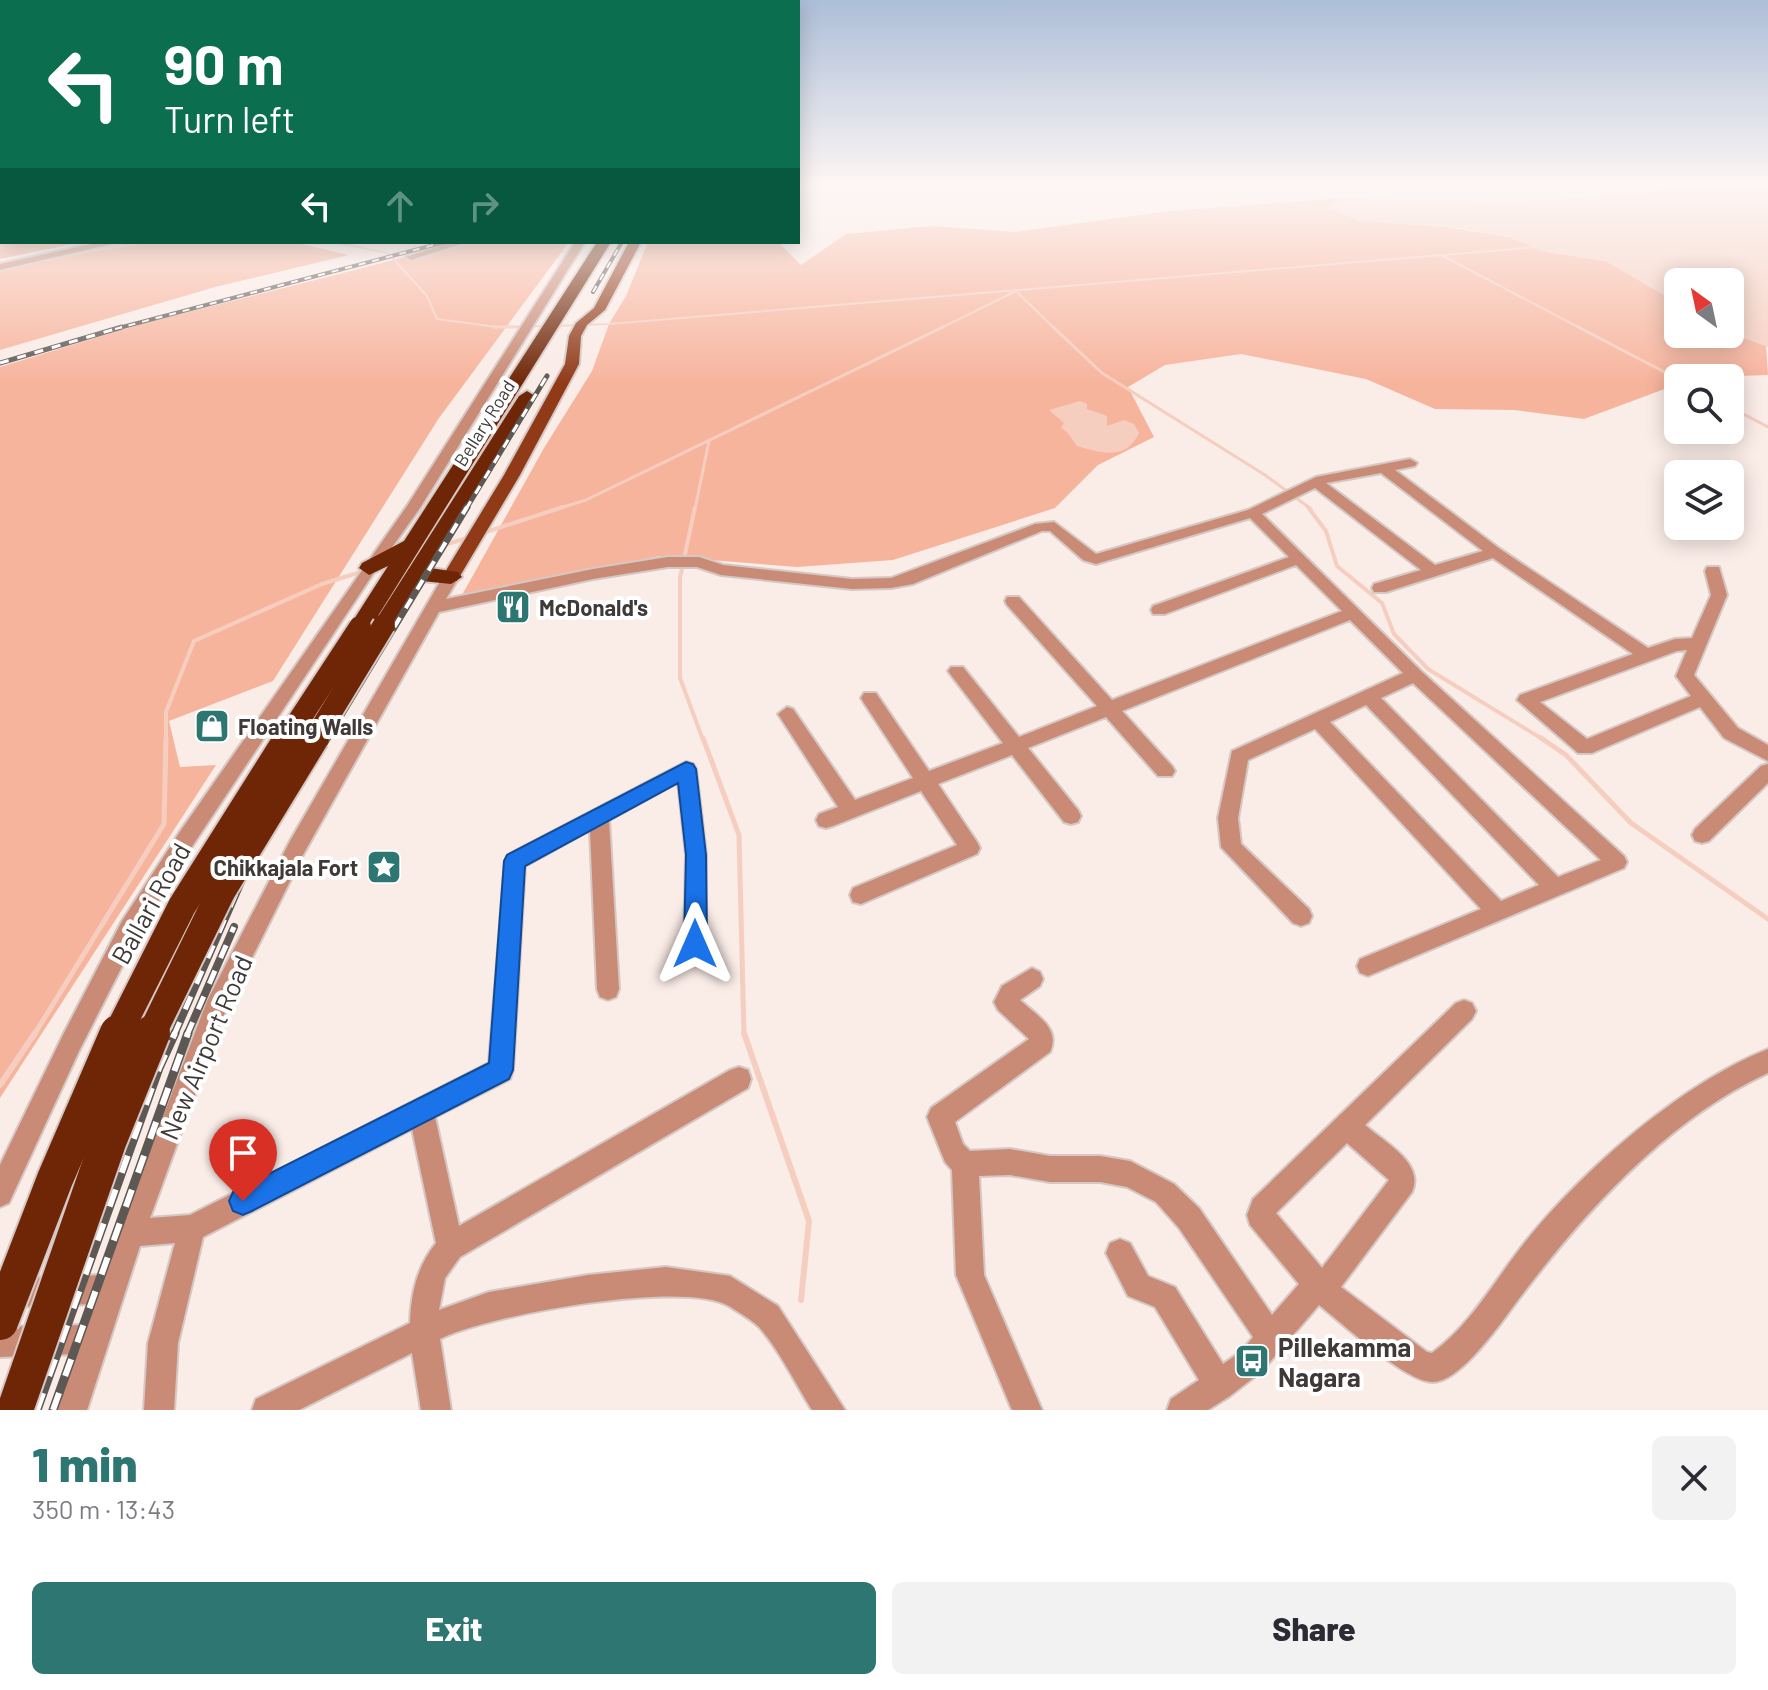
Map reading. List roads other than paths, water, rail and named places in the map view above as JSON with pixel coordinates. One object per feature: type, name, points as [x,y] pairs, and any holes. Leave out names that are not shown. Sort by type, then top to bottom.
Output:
[{"type":"highway","name":"Bellary Road","points":[[522,389],[599,252]]},
{"type":"highway","name":"Bellary Road","points":[[417,556],[611,252]]},
{"type":"highway","points":[[367,570],[417,556],[451,577]]},
{"type":"highway","name":"Ballari Road","points":[[0,1322],[81,1115],[160,946],[198,878],[417,556]]},
{"type":"highway","name":"Ballari Road","points":[[15,1410],[119,1112],[173,985],[233,871],[325,727],[372,626]]},
{"type":"main road","points":[[451,577],[572,364],[578,330],[599,310],[630,252]]},
{"type":"street","points":[[0,265],[53,252]]},
{"type":"street","points":[[0,265],[66,252]]},
{"type":"street","points":[[411,257],[429,252]]},
{"type":"street","points":[[0,1194],[71,1043],[130,928],[186,839],[367,570],[413,508],[574,252]]},
{"type":"street","points":[[436,607],[593,574],[668,562],[699,562],[721,570],[878,585],[907,580],[1040,527],[1054,526],[1088,557],[1096,559],[1253,513],[1316,482],[1410,463]]},
{"type":"street","points":[[1382,467],[1495,552],[1646,655]]},
{"type":"street","points":[[1316,482],[1431,570]]},
{"type":"street","points":[[1253,513],[1415,675],[1617,862],[1368,966]]},
{"type":"street","points":[[1380,588],[1495,552]]},
{"type":"street","points":[[1159,610],[1299,559]]},
{"type":"street","points":[[1713,571],[1719,595],[1685,676],[1731,733],[1768,754]]},
{"type":"street","name":"New Airport Road","points":[[72,1410],[131,1233],[215,1009],[297,847],[451,577]]},
{"type":"street","points":[[1013,601],[1165,771]]},
{"type":"street","points":[[826,820],[1353,613]]},
{"type":"street","points":[[1698,644],[1675,645],[1526,700],[1585,748],[1703,698]]},
{"type":"street","points":[[957,671],[1071,816]]},
{"type":"street","points":[[1301,916],[1231,847],[1228,818],[1239,756],[1415,675]]},
{"type":"street","points":[[1368,696],[1555,888]]},
{"type":"street","points":[[861,895],[970,848],[870,698]]},
{"type":"street","points":[[787,714],[851,811]]},
{"type":"street","points":[[1317,720],[1498,912]]},
{"type":"street","points":[[131,1233],[192,1228],[501,1070],[515,861],[686,769],[696,855],[695,944]]},
{"type":"street","points":[[1702,835],[1768,771]]},
{"type":"street","points":[[599,816],[608,989]]},
{"type":"street","points":[[1027,1410],[970,1275],[965,1164],[954,1153],[940,1117],[1042,1044],[1042,1036],[1006,1002],[1010,994],[1032,979]]},
{"type":"street","points":[[1464,1011],[1262,1208],[1260,1215],[1322,1290],[1421,1366],[1436,1368],[1455,1356],[1540,1245],[1629,1157],[1693,1102],[1738,1073],[1768,1061]]},
{"type":"street","points":[[436,1410],[424,1333],[426,1296],[433,1271],[450,1247],[739,1079]]},
{"type":"street","points":[[421,1109],[450,1247]]},
{"type":"street","points":[[1182,1410],[1252,1361],[1308,1295],[1322,1290],[1403,1183],[1402,1174],[1346,1126]]},
{"type":"street","points":[[965,1164],[1010,1162],[1050,1169],[1100,1169],[1130,1174],[1165,1193],[1189,1218],[1271,1338]]},
{"type":"street","points":[[159,1410],[163,1343],[192,1228]]},
{"type":"street","points":[[1120,1253],[1138,1286],[1165,1297],[1219,1385]]},
{"type":"street","points":[[267,1410],[424,1333],[489,1306],[588,1289],[666,1281],[730,1290],[768,1316],[830,1410]]},
{"type":"street","points":[[0,1294],[113,1289]]},
{"type":"street","points":[[0,1342],[96,1339]]},
{"type":"waterway","points":[[54,257],[87,252]]},
{"type":"waterway","points":[[382,252],[388,253],[427,296],[437,319],[497,327]]},
{"type":"waterway","points":[[554,326],[1480,252]]},
{"type":"waterway","points":[[1443,256],[1582,329]]},
{"type":"waterway","points":[[939,329],[1016,291],[1055,329]]},
{"type":"waterway","points":[[497,327],[546,326]]},
{"type":"waterway","points":[[497,327],[518,327]]},
{"type":"waterway","points":[[557,509],[586,500],[943,327]]},
{"type":"waterway","points":[[1053,327],[1102,373],[1265,475],[1311,509]]},
{"type":"waterway","points":[[1578,327],[1664,372]]},
{"type":"waterway","points":[[1744,414],[1768,427]]},
{"type":"waterway","points":[[695,509],[709,441]]},
{"type":"waterway","points":[[483,533],[563,507]]},
{"type":"waterway","points":[[695,507],[680,578],[680,678],[703,740]]},
{"type":"waterway","points":[[1308,507],[1326,531],[1337,566],[1382,603],[1394,634],[1428,669],[1543,740]]},
{"type":"waterway","points":[[441,546],[467,538]]},
{"type":"waterway","points":[[166,738],[166,712],[194,641],[322,584],[364,571]]},
{"type":"waterway","points":[[34,1035],[164,824],[166,738]]},
{"type":"waterway","points":[[703,738],[739,835],[744,1035]]},
{"type":"waterway","points":[[1543,740],[1566,755],[1631,823],[1768,919]]},
{"type":"waterway","points":[[0,1085],[35,1033]]},
{"type":"waterway","points":[[744,1033],[809,1221],[801,1300]]},
{"type":"railway","points":[[117,328],[408,252]]},
{"type":"railway","points":[[593,292],[616,252]]},
{"type":"railway","points":[[117,328],[122,327]]},
{"type":"railway","points":[[0,363],[117,328]]},
{"type":"railway","points":[[466,509],[547,376]]},
{"type":"railway","points":[[326,740],[467,507]]},
{"type":"railway","points":[[174,1035],[244,875],[327,738]]},
{"type":"railway","points":[[187,1035],[234,927]]},
{"type":"railway","points":[[37,1410],[159,1068],[175,1033]]},
{"type":"railway","points":[[53,1410],[188,1033]]},
{"type":"place","name":"McDonald's","points":[[513,607]]},
{"type":"place","name":"Floating Walls","points":[[212,726]]},
{"type":"place","name":"Chikkajala Fort","points":[[384,867]]},
{"type":"place","name":"Pillekamma Nagara","points":[[1252,1361]]}]
